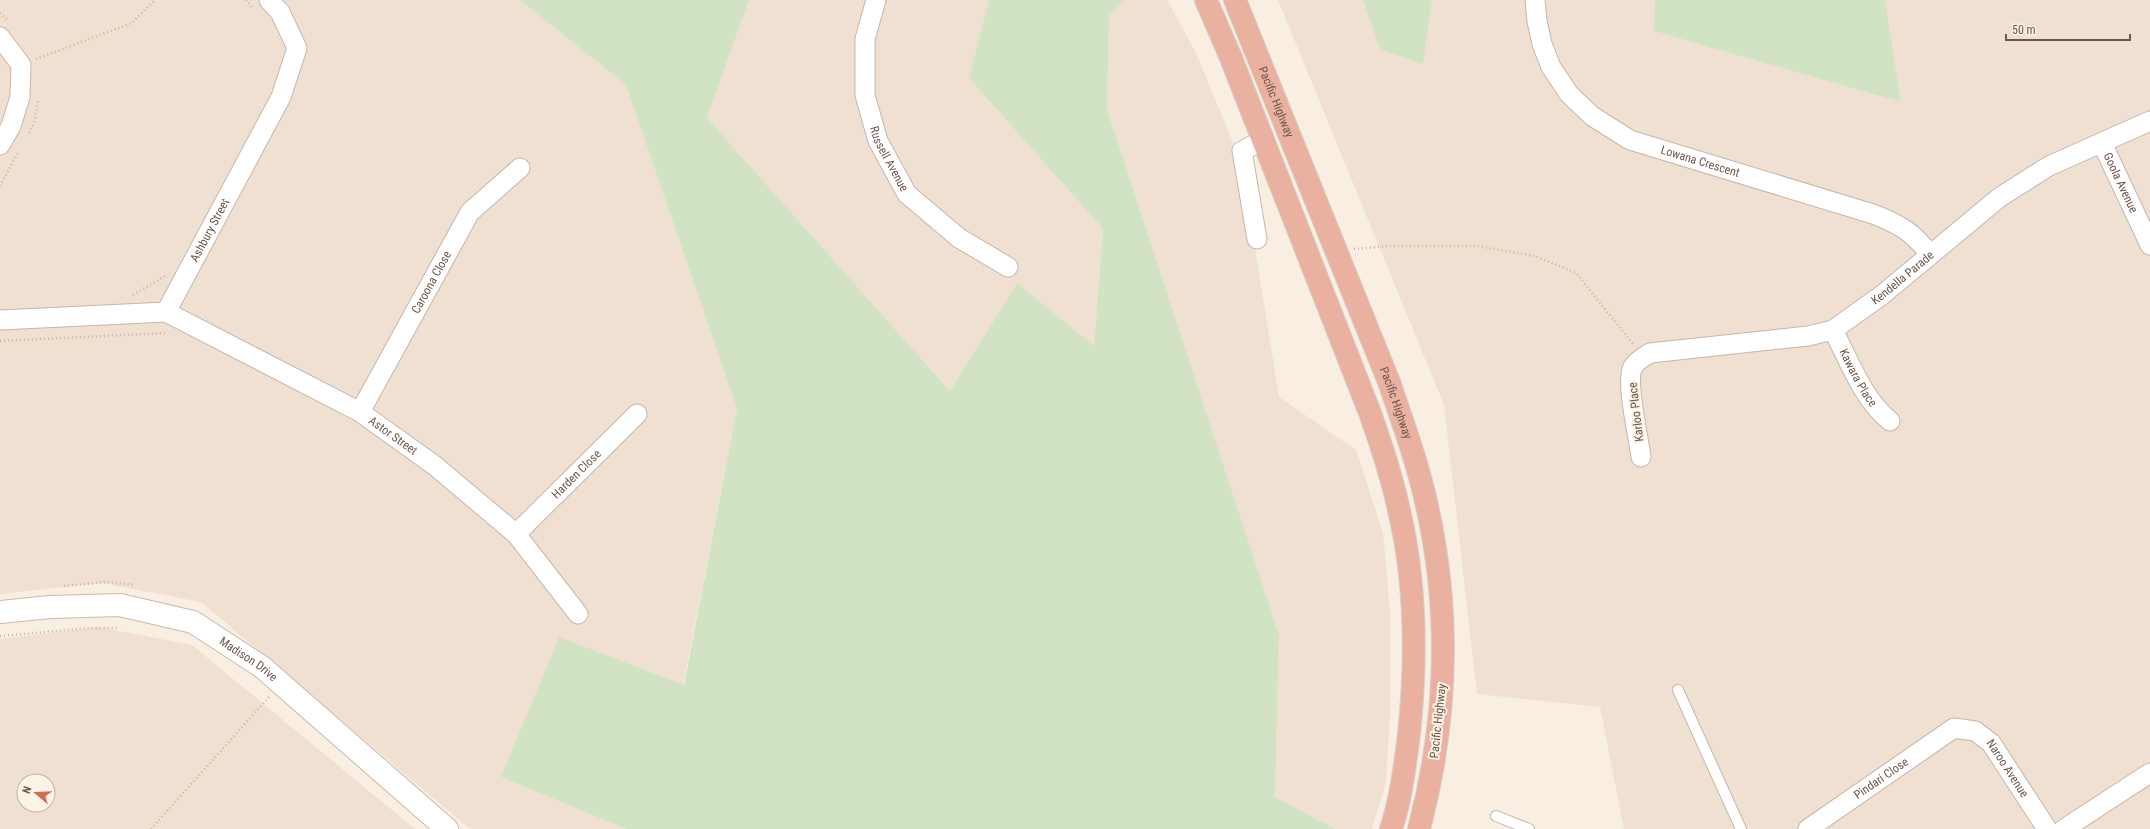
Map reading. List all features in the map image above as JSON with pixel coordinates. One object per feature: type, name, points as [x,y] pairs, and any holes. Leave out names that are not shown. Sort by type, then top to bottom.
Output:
[{"type":"highway","points":[[1206,0],[1231,58],[1370,413],[1385,458],[1405,539],[1412,595],[1414,644],[1413,699],[1407,754],[1391,829]]},
{"type":"highway","name":"Pacific Highway","points":[[1235,0],[1389,382],[1410,443],[1427,506],[1438,571],[1444,641],[1443,688],[1431,784],[1419,829]]},
{"type":"main road","name":"Madison Drive","points":[[0,612],[50,607],[120,605],[193,622],[262,667],[448,829]]},
{"type":"street","name":"Russell Avenue","points":[[876,0],[865,39],[865,95],[878,141],[907,194],[959,238],[1008,267]]},
{"type":"street","name":"Lowana Crescent","points":[[1535,0],[1536,21],[1542,44],[1551,67],[1569,94],[1592,116],[1630,140],[1874,214],[1896,223],[1915,236],[1930,254]]},
{"type":"street","name":"Ashbury Street","points":[[166,312],[281,97],[297,48],[280,12],[262,6]]},
{"type":"street","points":[[0,37],[21,65],[20,97],[11,126],[0,145]]},
{"type":"street","name":"Kendella Parade","points":[[1638,362],[1650,353],[1808,336],[1834,330],[1882,295],[2000,197],[2049,166],[2150,121]]},
{"type":"street","points":[[1257,239],[1242,151],[1263,140]]},
{"type":"street","name":"Goola Avenue","points":[[2102,143],[2150,245]]},
{"type":"street","name":"Caroona Close","points":[[360,412],[470,212],[520,168]]},
{"type":"street","points":[[0,320],[166,312]]},
{"type":"street","name":"Astor Street","points":[[166,312],[360,412],[434,466],[516,534],[578,614]]},
{"type":"street","name":"Kawara Place","points":[[1834,330],[1866,394],[1877,410],[1890,421]]},
{"type":"street","name":"Karloo Place","points":[[1638,362],[1630,386],[1641,457]]},
{"type":"street","name":"Harden Close","points":[[516,534],[637,414]]},
{"type":"street","name":"Pindari Close","points":[[1808,829],[1954,728]]},
{"type":"street","name":"Naroo Avenue","points":[[1954,728],[1975,731],[1991,743],[2047,829]]},
{"type":"street","points":[[2064,829],[2150,773]]},
{"type":"lane","points":[[1678,690],[1741,829]]},
{"type":"lane","points":[[1496,816],[1528,829]]},
{"type":"path","points":[[21,65],[132,23],[156,0]]},
{"type":"path","points":[[246,0],[262,6]]},
{"type":"path","points":[[1335,251],[1391,246],[1477,246],[1535,256],[1576,273],[1638,362]]},
{"type":"path","points":[[130,298],[164,276],[168,270]]},
{"type":"path","points":[[0,341],[173,333]]},
{"type":"path","points":[[0,636],[89,628],[119,628]]},
{"type":"path","points":[[151,829],[254,715]]},
{"type":"shaded area","points":[[0,0],[520,0],[626,85],[737,409],[683,685],[559,638],[501,777],[626,829],[470,829],[201,602],[102,583],[0,594]]},
{"type":"shaded area","points":[[749,0],[989,0],[969,78],[1103,229],[1094,347],[1017,283],[950,391],[707,118]]},
{"type":"shaded area","points":[[1125,0],[1167,0],[1196,53],[1232,140],[1252,230],[1279,397],[1356,450],[1383,533],[1390,610],[1390,713],[1386,782],[1372,829],[1335,829],[1275,797],[1279,635],[1107,109],[1109,16]]},
{"type":"shaded area","points":[[1278,0],[1363,0],[1380,50],[1423,64],[1432,0],[1655,0],[1655,31],[1901,102],[1885,0],[2150,0],[2150,829],[1624,829],[1600,707],[1477,694],[1444,405]]},
{"type":"shaded area","points":[[99,627],[192,645],[415,829],[0,829],[0,639]]},
{"type":"green space","points":[[520,0],[749,0],[707,118],[950,391],[1017,283],[1094,346],[1103,229],[969,78],[989,0],[1125,0],[1109,16],[1107,109],[1279,635],[1275,797],[1335,829],[626,829],[501,777],[559,637],[684,685],[737,409],[626,85]]},
{"type":"green space","points":[[1363,0],[1432,0],[1423,64],[1380,50]]},
{"type":"green space","points":[[1655,0],[1885,0],[1901,102],[1654,31]]}]
